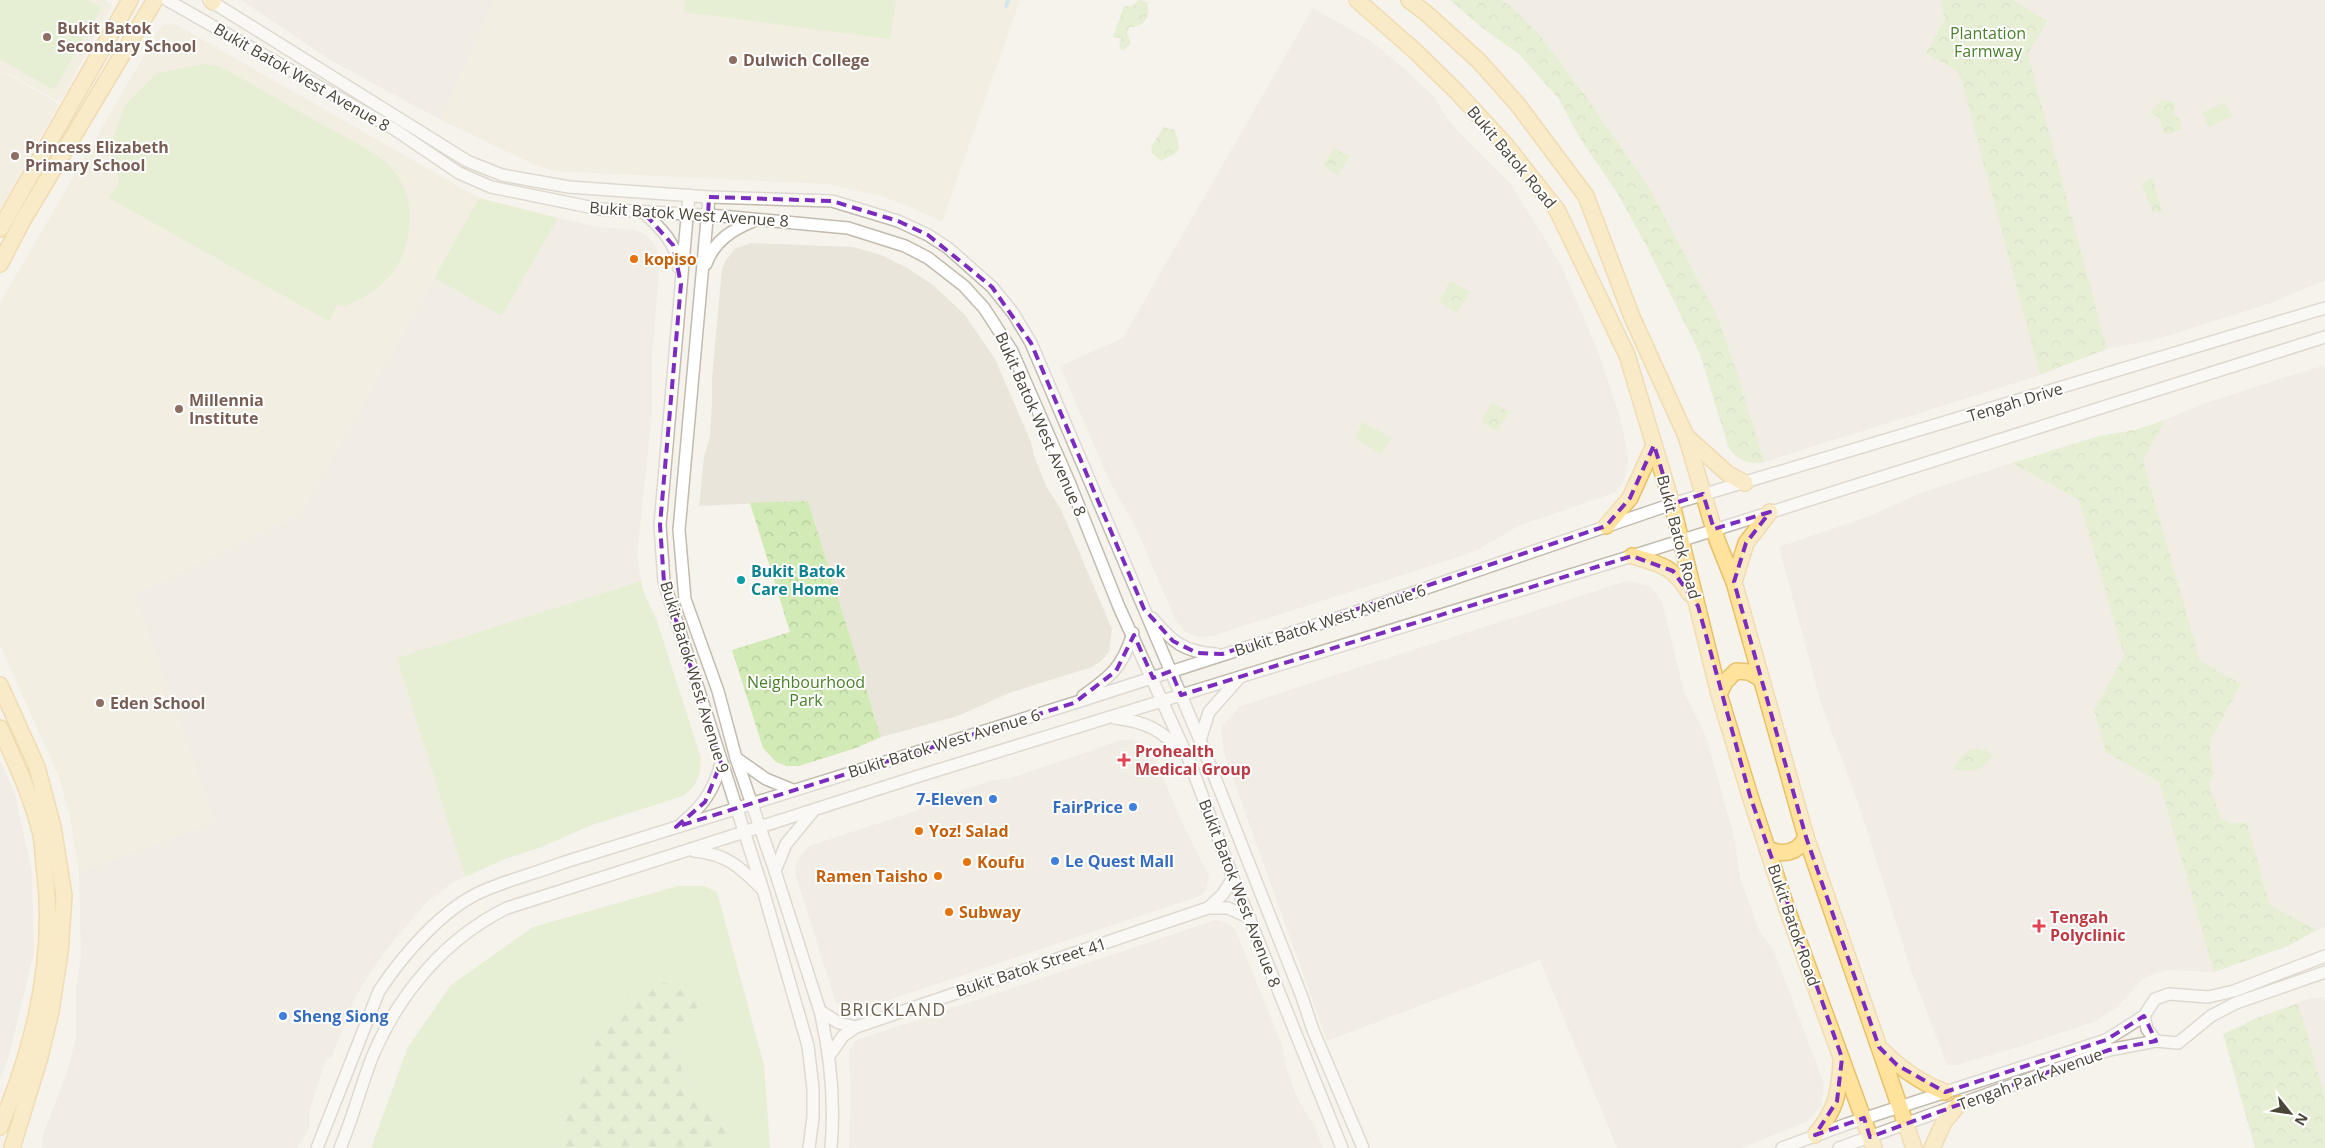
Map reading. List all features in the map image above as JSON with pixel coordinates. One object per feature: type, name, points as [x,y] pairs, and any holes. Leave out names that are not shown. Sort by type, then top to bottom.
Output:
[{"type":"main road","points":[[0,229],[130,0]]},
{"type":"main road","points":[[0,264],[23,220],[155,0]]},
{"type":"main road","name":"Bukit Batok Road","points":[[1409,0],[1426,12],[1479,61],[1518,105],[1586,196],[1632,317],[1686,436],[1714,529],[1734,582],[1806,837],[1914,1148]]},
{"type":"main road","name":"Bukit Batok Road","points":[[1359,1],[1456,91],[1505,144],[1557,210],[1627,354],[1672,504],[1720,694],[1768,850],[1787,909],[1872,1142]]},
{"type":"main road","points":[[1686,436],[1728,474],[1745,483]]},
{"type":"main road","points":[[1606,526],[1630,498],[1654,445]]},
{"type":"main road","points":[[1734,582],[1746,543],[1770,512]]},
{"type":"main road","points":[[1632,556],[1664,565],[1673,571],[1683,582],[1698,606]]},
{"type":"main road","points":[[1720,694],[1725,682],[1736,671],[1749,672],[1761,679]]},
{"type":"main road","points":[[0,685],[37,767],[53,827],[64,896],[60,952],[51,1011],[15,1145]]},
{"type":"main road","points":[[0,728],[19,770],[38,825],[48,894],[42,981],[29,1048],[0,1127]]},
{"type":"main road","points":[[1768,850],[1779,854],[1791,853],[1802,845],[1806,837]]},
{"type":"main road","points":[[1879,1047],[1897,1065],[1932,1087],[1945,1092]]},
{"type":"main road","points":[[1815,1135],[1826,1122],[1837,1101],[1842,1058]]},
{"type":"main road","points":[[1932,1148],[1944,1122],[1959,1104]]},
{"type":"street","name":"Bukit Batok West Avenue 8","points":[[167,0],[394,129],[459,173],[491,187],[599,209],[848,228],[905,246],[951,274],[984,308],[1012,351],[1076,500],[1119,607],[1133,633],[1189,760],[1233,878],[1342,1148]]},
{"type":"street","name":"Bukit Batok West Avenue 8","points":[[212,1],[433,140],[467,160],[502,175],[569,187],[689,196],[832,201],[906,224],[948,248],[974,268],[992,286],[1013,313],[1031,343],[1200,740],[1302,997],[1313,1030],[1363,1148]]},
{"type":"street","name":"Bukit Batok West Avenue 9","points":[[689,196],[660,526],[664,582],[762,890],[808,1046],[813,1088],[810,1148]]},
{"type":"street","name":"Bukit Batok West Avenue 9","points":[[710,197],[679,530],[685,599],[718,691],[736,758],[820,1011],[829,1056],[833,1105],[831,1148]]},
{"type":"street","points":[[644,213],[659,226],[673,245],[678,259],[681,284]]},
{"type":"street","points":[[703,273],[708,258],[718,243],[734,230],[757,220]]},
{"type":"street","name":"Tengah Drive","points":[[1704,494],[2325,308]]},
{"type":"street","name":"Tengah Drive","points":[[1714,529],[2325,337]]},
{"type":"street","name":"Bukit Batok West Avenue 6","points":[[317,1148],[378,991],[394,968],[428,931],[445,916],[481,892],[676,827],[1074,703],[1368,608],[1704,494]]},
{"type":"street","name":"Bukit Batok West Avenue 6","points":[[340,1148],[374,1054],[399,1004],[414,984],[446,950],[475,926],[507,908],[815,809],[1714,529]]},
{"type":"street","points":[[1144,610],[1167,636],[1182,647],[1197,653],[1222,654]]},
{"type":"street","points":[[1074,703],[1116,671],[1124,660],[1133,633]]},
{"type":"street","points":[[1200,740],[1209,712],[1241,676]]},
{"type":"street","points":[[1111,718],[1136,720],[1151,726],[1171,741],[1189,760]]},
{"type":"street","points":[[736,758],[766,779],[793,790]]},
{"type":"street","points":[[676,827],[705,802],[721,764]]},
{"type":"street","points":[[775,871],[786,844],[815,809]]},
{"type":"street","points":[[687,851],[719,855],[742,870],[762,890]]},
{"type":"street","name":"Bukit Batok Street 41","points":[[1208,908],[1223,894],[1233,878]]},
{"type":"street","name":"Bukit Batok Street 41","points":[[829,1056],[843,1036],[856,1027],[1208,908],[1228,908],[1250,918]]},
{"type":"street","name":"Tengah Park Avenue","points":[[1782,1148],[1864,1118],[2106,1040],[2144,1016],[2156,999],[2169,994],[2208,997],[2234,991],[2325,956]]},
{"type":"street","name":"Tengah Park Avenue","points":[[1839,1148],[1872,1142],[1905,1124],[2109,1050],[2156,1041],[2178,1043],[2211,1016],[2236,1003],[2325,972]]},
{"type":"street","points":[[820,1011],[839,1023],[856,1027]]},
{"type":"street","points":[[2144,1016],[2147,1030],[2156,1041]]},
{"type":"highlighted area","points":[[709,197],[832,201],[898,221],[928,235],[992,287],[1031,343],[1144,609],[1173,641],[1197,653],[1222,654],[1606,526],[1630,498],[1654,445],[1672,504],[1703,494],[1714,529],[1770,512],[1746,543],[1734,582],[1806,837],[1879,1047],[1897,1065],[1945,1092],[2106,1040],[2144,1016],[2156,1041],[2109,1050],[1870,1137],[1864,1118],[1815,1135],[1837,1101],[1842,1058],[1750,796],[1698,606],[1673,571],[1632,556],[1181,695],[1171,671],[1153,678],[1134,635],[1116,671],[1074,703],[676,827],[705,802],[721,763],[664,582],[660,525],[681,284],[673,245],[644,213],[708,216]]},
{"type":"shaded area","name":"Bukit Batok Secondary School","points":[[0,0],[105,0],[112,5],[60,102],[0,69]]},
{"type":"shaded area","points":[[241,0],[495,0],[441,120],[330,60]]},
{"type":"shaded area","name":"Dulwich College","points":[[495,0],[1020,0],[942,222],[911,207],[884,197],[828,184],[553,171],[533,164],[441,120]]},
{"type":"shaded area","points":[[1501,0],[1940,0],[1945,19],[1926,53],[1959,72],[2040,375],[1764,462],[1736,369],[1716,313],[1649,188],[1590,102],[1539,34]]},
{"type":"shaded area","points":[[2013,0],[2325,0],[2325,280],[2271,303],[2157,339],[2107,349]]},
{"type":"shaded area","points":[[1313,8],[1371,41],[1408,72],[1434,97],[1451,124],[1510,183],[1561,265],[1597,349],[1620,417],[1628,456],[1627,470],[1623,483],[1614,493],[1520,525],[1474,552],[1212,636],[1199,637],[1186,632],[1176,621],[1136,528],[1110,482],[1060,366],[1123,338]]},
{"type":"shaded area","name":"Millennia Institute","points":[[163,25],[179,26],[479,198],[299,515],[134,594],[214,822],[79,872],[70,817],[59,777],[0,645],[0,303],[157,33]]},
{"type":"shaded area","name":"Princess Elizabeth Primary School","points":[[0,70],[59,104],[0,209]]},
{"type":"shaded area","points":[[558,218],[598,227],[636,230],[647,236],[656,247],[660,262],[652,356],[652,411],[637,556],[641,581],[397,658],[465,877],[453,882],[427,902],[389,946],[354,999],[332,1056],[326,1059],[309,1112],[309,1129],[297,1148],[42,1148],[43,1135],[67,1072],[76,1038],[76,988],[81,956],[79,872],[214,822],[134,594],[299,515],[434,278],[502,316]]},
{"type":"shaded area","points":[[752,243],[853,247],[881,255],[909,269],[933,285],[965,315],[995,359],[1031,442],[1034,456],[1047,488],[1060,507],[1112,629],[1109,652],[1101,661],[1092,667],[1009,693],[958,716],[881,737],[808,501],[699,506],[704,457],[710,436],[712,377],[722,269],[726,260],[736,248]]},
{"type":"shaded area","points":[[2325,365],[2325,927],[2317,930],[2270,905],[2247,823],[2230,823],[2221,818],[2217,812],[2210,782],[2214,774],[2210,751],[2211,739],[2241,684],[2200,662],[2143,460],[2165,420],[2205,403]]},
{"type":"shaded area","points":[[2012,463],[2079,500],[2124,656],[2094,710],[2106,752],[2159,782],[2214,972],[2168,970],[2152,974],[2143,979],[2117,1007],[2096,1021],[2008,1050],[1956,1065],[1947,1065],[1910,967],[1859,805],[1821,703],[1779,547],[1870,516],[1918,494]]},
{"type":"shaded area","points":[[1627,581],[1650,586],[1662,602],[1684,692],[1706,737],[1734,836],[1740,878],[1759,930],[1774,951],[1824,1084],[1821,1107],[1806,1122],[1742,1148],[1617,1148],[1540,960],[1327,1041],[1224,753],[1221,728],[1240,706]]},
{"type":"shaded area","points":[[1121,740],[1133,740],[1144,744],[1153,752],[1179,816],[1209,876],[1205,891],[1200,896],[859,1010],[845,1009],[839,1005],[835,1000],[796,876],[795,868],[800,857],[809,846],[910,813],[957,792],[991,781],[1012,778]]},
{"type":"shaded area","points":[[0,760],[15,794],[32,872],[34,952],[9,1056],[0,1079]]},
{"type":"shaded area","points":[[1215,920],[1228,923],[1235,929],[1282,1045],[1286,1067],[1298,1100],[1314,1125],[1323,1148],[849,1148],[851,1089],[849,1059],[850,1050],[855,1041]]},
{"type":"shaded area","points":[[2325,997],[2325,1097],[2298,1003],[2308,999]]},
{"type":"green space","name":"Bukit Batok Secondary School","points":[[0,0],[88,0],[101,8],[54,90],[0,59]]},
{"type":"green space","points":[[686,0],[896,0],[890,39],[684,12]]},
{"type":"green space","points":[[1140,0],[1147,2],[1148,12],[1146,20],[1135,27],[1129,27],[1127,33],[1131,43],[1122,50],[1119,46],[1121,38],[1113,37],[1124,6],[1132,6]]},
{"type":"green space","points":[[1450,0],[1501,0],[1510,6],[1539,34],[1590,102],[1649,188],[1716,313],[1736,369],[1764,462],[1753,463],[1743,460],[1735,455],[1728,446],[1700,354],[1647,247],[1616,191],[1578,135],[1559,99],[1520,55],[1481,27]]},
{"type":"green space","name":"Plantation Farmway","points":[[1940,0],[2013,0],[2047,21],[2028,54],[2107,349],[2040,375],[1959,72],[1926,53],[1945,19]]},
{"type":"green space","points":[[205,64],[219,66],[368,150],[392,168],[402,183],[408,199],[410,224],[407,241],[398,264],[392,274],[376,289],[344,307],[337,305],[329,321],[109,198],[119,182],[112,154],[113,139],[125,105],[157,73]]},
{"type":"green space","points":[[2161,101],[2175,102],[2174,115],[2179,118],[2182,129],[2167,134],[2163,133],[2160,118],[2150,113]]},
{"type":"green space","points":[[2225,102],[2232,116],[2209,127],[2202,113]]},
{"type":"green space","points":[[1163,127],[1175,130],[1179,148],[1176,153],[1161,161],[1152,153],[1151,148]]},
{"type":"green space","points":[[1334,148],[1349,156],[1338,175],[1323,166]]},
{"type":"green space","points":[[2152,177],[2162,211],[2153,212],[2142,184]]},
{"type":"green space","points":[[479,198],[558,218],[502,316],[434,278]]},
{"type":"green space","points":[[1451,281],[1470,292],[1458,313],[1439,302]]},
{"type":"green space","points":[[1492,402],[1509,412],[1497,431],[1481,422]]},
{"type":"green space","points":[[2165,420],[2143,460],[2200,661],[2241,684],[2211,739],[2210,751],[2214,774],[2210,782],[2211,791],[2221,818],[2230,823],[2247,823],[2270,905],[2317,930],[2288,946],[2214,972],[2159,782],[2106,752],[2094,710],[2124,656],[2079,500],[2012,463],[2099,436],[2135,430]]},
{"type":"green space","points":[[1363,422],[1391,438],[1382,454],[1355,438]]},
{"type":"green space","name":"Neighbourhood Park","points":[[808,501],[881,737],[856,748],[799,766],[787,766],[776,762],[763,748],[732,650],[790,632],[750,503]]},
{"type":"green space","points":[[641,581],[644,593],[657,621],[701,758],[699,775],[695,784],[683,796],[589,826],[542,847],[505,859],[465,877],[397,658]]},
{"type":"green space","points":[[1976,749],[1985,750],[1993,755],[1986,764],[1976,770],[1966,771],[1954,768],[1965,753]]},
{"type":"green space","points":[[678,886],[704,886],[717,892],[764,1065],[770,1148],[731,1148],[731,1134],[683,1075],[675,1038],[602,1027],[553,1148],[371,1148],[408,1047],[451,985],[533,927]]},
{"type":"green space","points":[[650,981],[678,986],[689,993],[700,1004],[675,1038],[683,1075],[731,1134],[731,1148],[553,1148],[602,1027],[626,997]]},
{"type":"green space","points":[[2298,1003],[2325,1097],[2325,1148],[2255,1148],[2223,1034],[2257,1018]]},
{"type":"waterway","points":[[1006,6],[1008,0]]},
{"type":"place","name":"Bukit Batok Secondary School","points":[[47,37]]},
{"type":"place","name":"Dulwich College","points":[[733,60]]},
{"type":"place","name":"Princess Elizabeth Primary School","points":[[15,156]]},
{"type":"place","name":"kopiso","points":[[634,259]]},
{"type":"place","name":"Millennia Institute","points":[[179,409]]},
{"type":"place","name":"Bukit Batok Care Home","points":[[741,580]]},
{"type":"place","name":"Eden School","points":[[100,703]]},
{"type":"place","name":"Prohealth Medical Group","points":[[1124,760]]},
{"type":"place","name":"7-Eleven","points":[[993,799]]},
{"type":"place","name":"FairPrice","points":[[1133,807]]},
{"type":"place","name":"Yoz! Salad","points":[[919,831]]},
{"type":"place","name":"Le Quest Mall","points":[[1055,861]]},
{"type":"place","name":"Koufu","points":[[967,862]]},
{"type":"place","name":"Ramen Taisho","points":[[938,876]]},
{"type":"place","name":"Subway","points":[[949,912]]},
{"type":"place","name":"Tengah Polyclinic","points":[[2039,926]]},
{"type":"place","name":"Sheng Siong","points":[[283,1016]]},
{"type":"district","name":"BRICKLAND","points":[[893,1010]]}]
